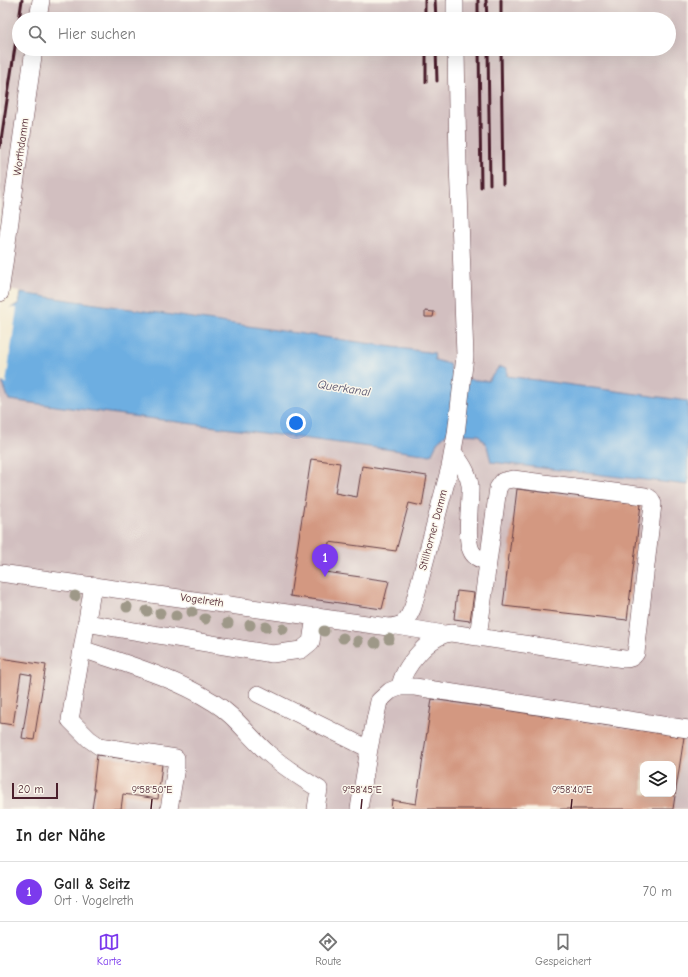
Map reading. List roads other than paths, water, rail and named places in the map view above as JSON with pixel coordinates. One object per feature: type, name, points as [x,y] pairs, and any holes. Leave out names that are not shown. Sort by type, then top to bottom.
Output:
[{"type":"street","points":[[39,12],[41,0]]},
{"type":"street","points":[[455,0],[455,12]]},
{"type":"street","name":"Worthdamm","points":[[0,293],[33,56]]},
{"type":"street","name":"Stillhorner Damm","points":[[401,625],[409,617],[413,606],[453,452],[465,356],[458,163],[456,56]]},
{"type":"street","points":[[453,452],[463,465],[470,485],[469,546],[471,551],[478,558],[488,561],[478,637]]},
{"type":"street","name":"Vogelreth","points":[[0,573],[388,627],[401,625],[444,634],[451,633],[630,659],[634,657],[636,653],[653,504],[652,500],[650,497],[645,496],[508,479],[503,481],[498,488],[488,561]]},
{"type":"street","points":[[93,585],[70,720],[99,746],[176,758],[176,767],[169,809]]},
{"type":"street","points":[[86,623],[272,654],[301,650],[311,642],[315,616]]},
{"type":"street","points":[[400,687],[401,679],[410,662],[437,637],[444,634]]},
{"type":"street","points":[[82,649],[167,678],[212,701],[228,712],[268,753],[293,773],[319,789],[316,809]]},
{"type":"street","points":[[359,809],[379,701],[390,691],[400,687],[415,687],[688,729]]},
{"type":"street","points":[[258,694],[369,749]]},
{"type":"water","name":"Querkanal","points":[[21,293],[434,353],[435,360],[449,364],[453,378],[488,381],[499,367],[507,368],[507,376],[688,401],[688,485],[491,462],[487,446],[479,435],[447,433],[438,441],[431,455],[9,400],[2,381],[8,310],[19,303]]},
{"type":"railway","points":[[20,12],[22,0]]},
{"type":"railway","points":[[425,0],[425,12]]},
{"type":"railway","points":[[435,0],[436,12]]},
{"type":"railway","points":[[478,0],[478,12]]},
{"type":"railway","points":[[486,0],[487,12]]},
{"type":"railway","points":[[501,0],[501,12]]},
{"type":"railway","points":[[0,147],[14,56]]},
{"type":"railway","points":[[426,56],[426,82]]},
{"type":"railway","points":[[436,56],[437,81]]},
{"type":"railway","points":[[479,56],[481,187]]},
{"type":"railway","points":[[488,56],[490,184]]},
{"type":"railway","points":[[501,56],[503,184]]},
{"type":"place","name":"Gall & Seitz","points":[[325,577]]}]
